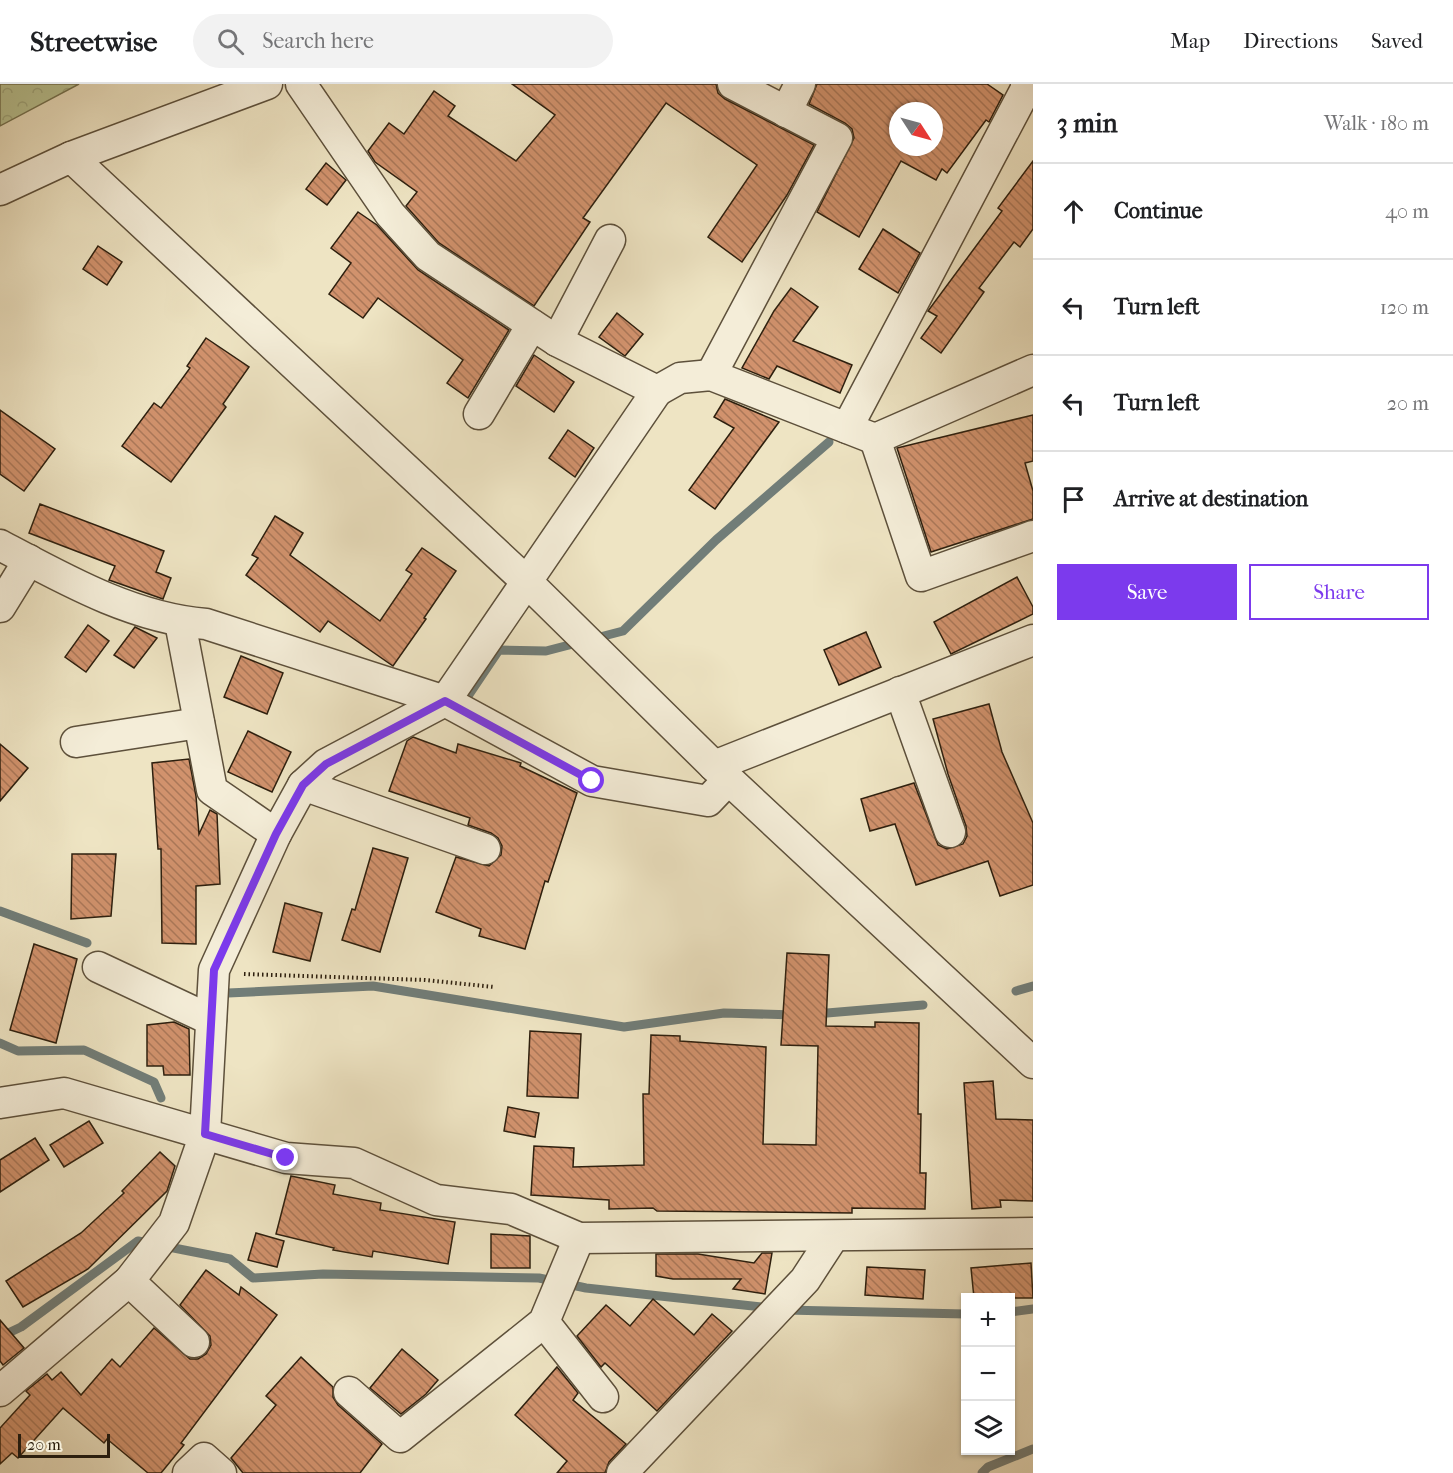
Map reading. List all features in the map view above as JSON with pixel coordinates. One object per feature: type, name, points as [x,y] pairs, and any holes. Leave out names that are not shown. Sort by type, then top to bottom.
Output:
[{"type":"street","points":[[0,190],[71,157],[267,84]]},
{"type":"street","points":[[301,84],[390,214],[428,256],[544,333],[657,391]]},
{"type":"street","points":[[711,375],[837,138],[733,84]]},
{"type":"street","points":[[786,112],[800,84]]},
{"type":"street","points":[[847,428],[1028,86],[1026,84]]},
{"type":"street","points":[[71,157],[526,581],[721,773],[1033,1063]]},
{"type":"street","points":[[479,414],[544,333],[610,240]]},
{"type":"street","points":[[0,1391],[129,1281],[174,1223],[205,1134],[214,970],[276,834],[303,785],[326,764],[445,701],[657,391],[680,378],[711,375],[875,439],[1033,370]]},
{"type":"street","points":[[875,439],[921,576],[1033,536]]},
{"type":"street","points":[[0,545],[88,591],[180,622],[206,624],[445,701],[592,781],[708,801],[721,773],[900,692],[1033,640]]},
{"type":"street","points":[[0,607],[29,560]]},
{"type":"street","points":[[180,622],[212,790],[276,834]]},
{"type":"street","points":[[900,692],[950,832]]},
{"type":"street","points":[[76,742],[199,723]]},
{"type":"street","points":[[303,785],[485,849]]},
{"type":"street","points":[[98,967],[211,1020]]},
{"type":"street","points":[[0,1103],[64,1093],[286,1158],[354,1163],[436,1200],[512,1209],[579,1238],[1033,1233]]},
{"type":"street","points":[[622,1473],[805,1280],[833,1237]]},
{"type":"street","points":[[349,1392],[400,1437],[544,1322],[579,1238]]},
{"type":"street","points":[[129,1281],[194,1342]]},
{"type":"street","points":[[544,1322],[603,1397]]},
{"type":"street","points":[[188,1473],[204,1458],[221,1473]]},
{"type":"path","points":[[214,970],[255,975],[425,980],[494,987]]},
{"type":"green space","points":[[0,84],[79,84],[0,126]]},
{"type":"building","points":[[512,84],[716,84],[718,93],[725,99],[814,145],[787,195],[742,262],[708,237],[757,165],[666,103],[583,218],[590,222],[534,306],[439,243],[406,206],[417,192],[375,162],[368,151],[389,123],[404,134],[434,91],[455,106],[448,116],[516,161],[555,115]]},
{"type":"building","points":[[817,84],[987,84],[1003,95],[989,122],[986,120],[947,173],[942,169],[936,180],[901,161],[859,237],[817,212],[854,138],[852,129],[809,104]]},
{"type":"building","points":[[1033,161],[1033,229],[1020,247],[1014,242],[979,288],[984,292],[941,353],[921,338],[937,316],[928,311],[1002,211],[998,208]]},
{"type":"building","points":[[326,163],[346,180],[327,205],[306,189]]},
{"type":"building","points":[[358,212],[377,225],[418,270],[509,330],[468,398],[447,383],[463,360],[378,298],[363,318],[329,294],[351,263],[331,248]]},
{"type":"building","points":[[883,229],[920,253],[898,293],[859,269]]},
{"type":"building","points":[[98,246],[122,262],[107,285],[83,269]]},
{"type":"building","points":[[791,288],[818,307],[793,341],[852,365],[840,393],[777,366],[769,379],[742,368],[774,311]]},
{"type":"building","points":[[617,313],[643,334],[625,356],[599,337]]},
{"type":"building","points":[[206,338],[249,367],[223,404],[226,407],[171,482],[122,446],[154,403],[161,408],[190,368],[187,366]]},
{"type":"building","points":[[534,355],[574,382],[554,412],[516,386]]},
{"type":"building","points":[[725,399],[779,422],[715,509],[689,490],[734,428],[714,417]]},
{"type":"building","points":[[0,410],[55,449],[24,491],[0,474]]},
{"type":"building","points":[[1033,415],[1033,461],[1025,463],[1033,491],[1033,519],[931,552],[897,448]]},
{"type":"building","points":[[568,430],[594,448],[575,477],[549,458]]},
{"type":"building","points":[[40,504],[164,551],[156,572],[171,578],[163,599],[109,580],[115,566],[29,533]]},
{"type":"building","points":[[275,516],[303,533],[290,555],[380,621],[412,574],[406,570],[422,548],[456,571],[393,666],[328,621],[320,632],[246,575],[258,558],[252,555]]},
{"type":"building","points":[[1017,577],[1033,607],[1033,614],[951,654],[934,622]]},
{"type":"building","points":[[88,625],[109,641],[86,672],[65,657]]},
{"type":"building","points":[[135,627],[157,638],[134,668],[114,655]]},
{"type":"building","points":[[866,632],[881,667],[839,685],[824,650]]},
{"type":"building","points":[[241,656],[283,673],[267,714],[224,697]]},
{"type":"building","points":[[989,704],[1002,752],[1033,823],[1033,885],[1000,896],[988,861],[916,885],[895,824],[870,831],[861,799],[914,783],[938,845],[947,849],[963,844],[967,836],[966,826],[948,774],[933,719]]},
{"type":"building","points":[[248,731],[291,752],[272,792],[228,772]]},
{"type":"building","points":[[413,737],[456,753],[458,744],[521,763],[520,766],[577,793],[548,882],[545,881],[525,949],[479,936],[481,929],[436,912],[456,857],[489,866],[501,855],[502,846],[498,838],[491,833],[468,825],[470,818],[389,791],[407,741]]},
{"type":"building","points":[[0,744],[28,768],[0,801]]},
{"type":"building","points":[[189,759],[196,796],[199,834],[210,810],[217,814],[220,884],[196,886],[196,944],[162,943],[161,849],[158,849],[152,763]]},
{"type":"building","points":[[373,848],[408,858],[380,952],[342,940],[352,909],[355,910]]},
{"type":"building","points":[[72,854],[116,854],[111,916],[71,919]]},
{"type":"building","points":[[285,903],[322,913],[310,961],[273,952]]},
{"type":"building","points":[[34,944],[77,959],[56,1043],[10,1030]]},
{"type":"building","points":[[787,953],[829,955],[826,1026],[875,1027],[875,1022],[919,1023],[918,1114],[921,1114],[920,1173],[926,1173],[925,1209],[852,1208],[852,1213],[657,1211],[653,1208],[609,1209],[609,1200],[531,1195],[534,1146],[574,1148],[573,1167],[644,1165],[643,1094],[649,1094],[651,1035],[680,1036],[680,1041],[766,1047],[763,1144],[816,1145],[818,1046],[781,1045]]},
{"type":"building","points":[[174,1022],[189,1029],[190,1075],[164,1075],[163,1066],[147,1066],[147,1025]]},
{"type":"building","points":[[530,1031],[581,1034],[578,1098],[527,1096]]},
{"type":"building","points":[[993,1081],[996,1119],[1033,1120],[1033,1201],[1000,1200],[1001,1207],[972,1209],[964,1083]]},
{"type":"building","points":[[508,1107],[539,1113],[535,1137],[504,1131]]},
{"type":"building","points":[[89,1121],[103,1143],[64,1167],[50,1145]]},
{"type":"building","points":[[35,1138],[49,1160],[0,1192],[0,1160]]},
{"type":"building","points":[[160,1152],[175,1166],[167,1191],[88,1269],[23,1307],[6,1281],[81,1233],[124,1193],[122,1191]]},
{"type":"building","points":[[291,1176],[335,1185],[333,1194],[381,1203],[380,1210],[455,1222],[448,1264],[373,1251],[372,1257],[333,1250],[334,1248],[276,1234]]},
{"type":"building","points":[[256,1233],[284,1241],[277,1267],[248,1260]]},
{"type":"building","points":[[491,1234],[530,1236],[530,1268],[491,1268]]},
{"type":"building","points":[[762,1253],[772,1253],[765,1294],[733,1289],[741,1279],[673,1279],[656,1276],[656,1254],[698,1254],[754,1263]]},
{"type":"building","points":[[1031,1263],[1033,1298],[1015,1298],[1015,1293],[974,1293],[971,1268]]},
{"type":"building","points":[[867,1267],[925,1270],[923,1299],[865,1295]]},
{"type":"building","points":[[206,1270],[239,1295],[241,1287],[277,1315],[181,1443],[184,1445],[161,1473],[148,1473],[107,1439],[104,1443],[63,1408],[18,1458],[12,1453],[0,1464],[0,1428],[30,1395],[26,1391],[47,1374],[52,1380],[61,1372],[81,1395],[112,1359],[120,1367],[154,1328],[190,1359],[198,1359],[206,1354],[211,1345],[210,1336],[180,1305]]},
{"type":"building","points":[[653,1299],[694,1335],[712,1314],[732,1331],[657,1411],[605,1363],[601,1367],[577,1336],[606,1305],[630,1326]]},
{"type":"building","points":[[0,1320],[24,1348],[3,1365],[0,1361]]},
{"type":"building","points":[[402,1349],[438,1380],[426,1394],[401,1414],[370,1388]]},
{"type":"building","points":[[301,1357],[333,1387],[333,1397],[338,1405],[382,1444],[360,1473],[243,1473],[231,1458],[276,1405],[266,1396]]},
{"type":"building","points":[[557,1367],[578,1393],[573,1400],[626,1444],[609,1462],[605,1473],[557,1473],[567,1461],[515,1415]]},
{"type":"waterway","points":[[466,699],[499,650],[546,651],[623,631],[716,540],[829,442]]},
{"type":"waterway","points":[[0,911],[87,943]]},
{"type":"waterway","points":[[228,993],[373,986],[624,1027],[724,1013],[795,1015]]},
{"type":"waterway","points":[[1016,991],[1033,986]]},
{"type":"waterway","points":[[815,1014],[923,1005]]},
{"type":"waterway","points":[[0,1043],[18,1051],[84,1050],[154,1082],[161,1098]]},
{"type":"waterway","points":[[0,1337],[21,1327],[138,1241],[230,1259],[253,1278],[323,1274],[539,1278],[586,1288],[771,1308]]},
{"type":"waterway","points":[[1015,1311],[1033,1309]]},
{"type":"waterway","points":[[785,1310],[961,1314]]},
{"type":"waterway","points":[[982,1473],[988,1467],[1033,1449]]},
{"type":"route","points":[[286,1158],[205,1134],[214,970],[276,834],[303,785],[326,764],[445,701],[592,781]]}]
